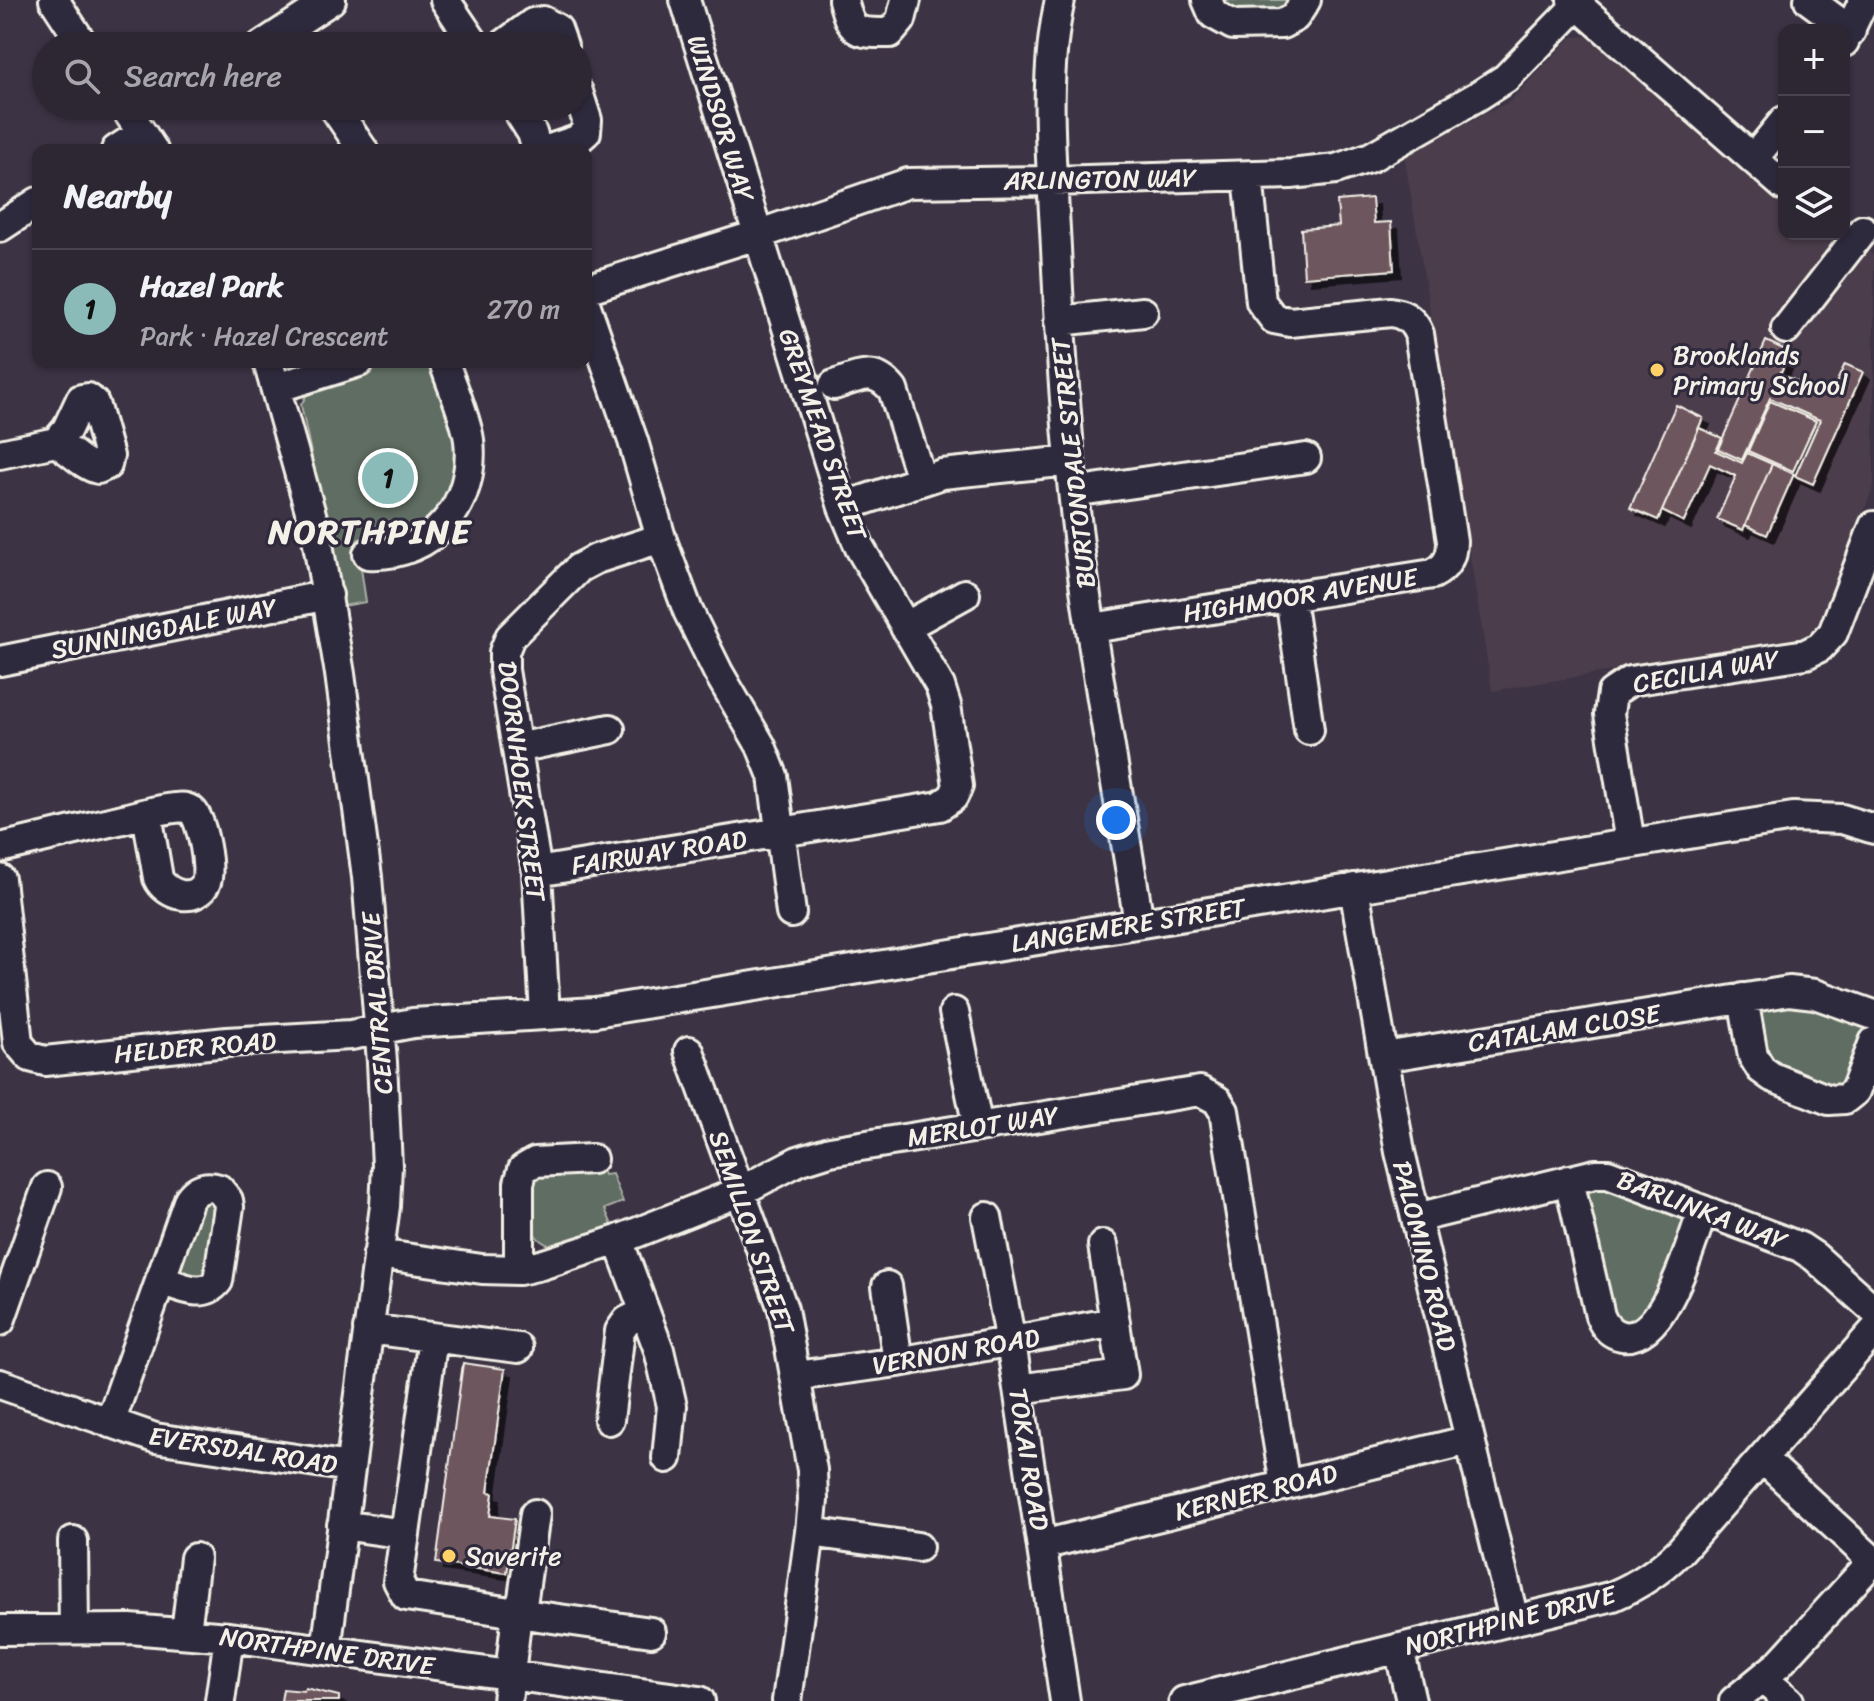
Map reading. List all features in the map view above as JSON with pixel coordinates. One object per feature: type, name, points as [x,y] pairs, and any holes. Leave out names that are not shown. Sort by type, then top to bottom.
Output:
[{"type":"street","points":[[291,32],[331,0]]},
{"type":"street","points":[[445,0],[467,32]]},
{"type":"street","name":"WINDSOR WAY","points":[[685,0],[757,235]]},
{"type":"street","points":[[843,0],[850,24],[856,29],[862,33],[890,33],[901,20],[906,0]]},
{"type":"street","name":"BURTONDALE STREET","points":[[1060,0],[1050,62],[1052,181],[1070,461],[1092,628],[1139,923]]},
{"type":"street","points":[[1207,0],[1213,14],[1233,25],[1282,24],[1295,17],[1306,0]]},
{"type":"street","points":[[1809,0],[1834,24]]},
{"type":"street","points":[[1850,30],[1864,0]]},
{"type":"street","points":[[56,1],[75,32]]},
{"type":"street","points":[[1575,2],[1778,181]]},
{"type":"street","name":"ARLINGTON WAY","points":[[592,287],[908,183],[1248,176],[1314,173],[1354,164],[1380,153],[1506,78],[1575,2]]},
{"type":"street","points":[[521,32],[533,23],[543,21],[558,32]]},
{"type":"street","points":[[133,120],[147,142]]},
{"type":"street","points":[[343,120],[359,144]]},
{"type":"street","points":[[524,120],[535,144]]},
{"type":"street","points":[[565,144],[577,140],[586,132],[587,120]]},
{"type":"street","points":[[1753,159],[1778,128]]},
{"type":"street","name":"HIGHMOOR AVENUE","points":[[1092,628],[1433,574],[1450,558],[1452,541],[1416,326],[1404,316],[1391,312],[1290,322],[1274,319],[1268,314],[1260,295],[1248,176]]},
{"type":"street","points":[[0,227],[32,206]]},
{"type":"street","points":[[1786,329],[1860,229]]},
{"type":"street","name":"GREYMEAD STREET","points":[[757,235],[843,507],[860,548],[940,686],[959,779],[953,797]]},
{"type":"street","points":[[1059,321],[1143,312]]},
{"type":"street","points":[[592,323],[633,441],[661,538],[702,643],[769,764],[781,832]]},
{"type":"street","points":[[272,375],[319,368]]},
{"type":"street","points":[[368,554],[394,553],[430,538],[448,520],[461,496],[468,467],[468,437],[446,368]]},
{"type":"street","points":[[834,385],[871,374],[888,383],[893,390],[921,479]]},
{"type":"street","name":"CENTRAL DRIVE","points":[[272,375],[316,532],[328,595],[367,877],[380,1029],[387,1166],[326,1650]]},
{"type":"street","points":[[0,454],[56,442]]},
{"type":"street","points":[[1073,492],[1306,458]]},
{"type":"street","points":[[843,507],[921,479],[962,470],[1070,461]]},
{"type":"street","name":"CECILIA WAY","points":[[1630,843],[1609,714],[1612,693],[1630,681],[1799,655],[1820,647],[1833,633],[1874,526]]},
{"type":"street","name":"DOORNHOEK STREET","points":[[545,1015],[537,872],[503,661],[510,637],[585,564],[661,538]]},
{"type":"street","points":[[905,627],[965,594]]},
{"type":"street","name":"SUNNINGDALE WAY","points":[[0,661],[328,595]]},
{"type":"street","points":[[1290,597],[1309,730]]},
{"type":"street","points":[[517,748],[610,729]]},
{"type":"street","name":"FAIRWAY ROAD","points":[[537,872],[940,806],[953,797]]},
{"type":"street","points":[[0,848],[147,814]]},
{"type":"street","name":"LANGEMERE STREET","points":[[380,1029],[413,1023],[595,1012],[1793,817],[1834,818],[1874,829]]},
{"type":"street","name":"FAIRWAY ROAD","points":[[781,832],[791,913]]},
{"type":"street","name":"HELDER ROAD","points":[[0,879],[18,1043],[30,1057],[45,1061],[227,1042],[351,1035],[380,1029]]},
{"type":"street","name":"PALOMINO ROAD","points":[[1354,888],[1400,1152],[1514,1620]]},
{"type":"street","name":"CATALAM CLOSE","points":[[1384,1057],[1789,991],[1804,991],[1874,1015]]},
{"type":"street","points":[[1743,998],[1753,1056],[1761,1069],[1772,1077],[1829,1100],[1845,1099],[1855,1091],[1874,1042]]},
{"type":"street","points":[[954,1012],[978,1127]]},
{"type":"street","name":"SEMILLON STREET","points":[[689,1051],[783,1309],[814,1485],[787,1701]]},
{"type":"street","name":"MERLOT WAY","points":[[378,1254],[482,1269],[519,1270],[618,1240],[739,1192],[783,1168],[830,1151],[1193,1092],[1206,1093],[1217,1100],[1224,1111],[1285,1485]]},
{"type":"street","points":[[519,1270],[519,1183],[523,1169],[535,1162],[592,1159]]},
{"type":"street","name":"BARLINKA WAY","points":[[1416,1218],[1595,1174],[1608,1174],[1800,1247],[1873,1328]]},
{"type":"street","points":[[1569,1180],[1600,1316],[1607,1328],[1620,1335],[1643,1331],[1667,1302],[1703,1210]]},
{"type":"street","points":[[0,1321],[47,1187]]},
{"type":"street","name":"TOKAI ROAD","points":[[987,1217],[1011,1342],[1065,1701]]},
{"type":"street","points":[[618,1240],[659,1350],[672,1406],[667,1458]]},
{"type":"street","points":[[1018,1389],[1123,1375],[1103,1245]]},
{"type":"street","points":[[110,1423],[160,1280]]},
{"type":"street","points":[[887,1286],[898,1362]]},
{"type":"street","points":[[609,1420],[620,1331],[632,1317],[645,1312]]},
{"type":"street","name":"VERNON ROAD","points":[[796,1376],[898,1362],[1115,1322]]},
{"type":"street","name":"NORTHPINE DRIVE","points":[[1184,1701],[1243,1694],[1399,1648],[1613,1596],[1650,1577],[1680,1551],[1873,1328]]},
{"type":"street","points":[[368,1329],[518,1348]]},
{"type":"street","points":[[433,1338],[398,1581],[406,1596],[651,1632]]},
{"type":"street","name":"EVERSDAL ROAD","points":[[0,1384],[177,1443],[350,1467]]},
{"type":"street","name":"KERNER ROAD","points":[[1042,1545],[1470,1440]]},
{"type":"street","points":[[1734,1701],[1792,1651],[1874,1561],[1762,1458]]},
{"type":"street","points":[[508,1688],[517,1613],[523,1598],[535,1514]]},
{"type":"street","points":[[342,1525],[405,1534]]},
{"type":"street","points":[[810,1532],[918,1547]]},
{"type":"street","points":[[73,1541],[74,1629]]},
{"type":"street","points":[[186,1632],[195,1558]]},
{"type":"street","name":"NORTHPINE DRIVE","points":[[0,1630],[186,1632],[326,1650],[508,1688],[700,1701]]},
{"type":"street","points":[[220,1701],[229,1637]]},
{"type":"street","points":[[1399,1648],[1411,1701]]},
{"type":"street","points":[[1763,1679],[1789,1701]]},
{"type":"shaded area","name":"Brooklands Primary School","points":[[1591,36],[1778,199],[1778,240],[1844,240],[1874,255],[1874,485],[1822,623],[1801,639],[1492,691],[1404,154],[1509,102],[1572,37]]},
{"type":"green space","points":[[1216,0],[1299,0],[1294,9],[1236,18]]},
{"type":"green space","points":[[367,368],[437,368],[461,438],[451,500],[403,542],[383,535],[357,541],[366,602],[343,606],[301,405],[307,394],[316,388],[315,385]]},
{"type":"green space","points":[[1793,999],[1863,1023],[1867,1036],[1841,1091],[1766,1064],[1759,1011],[1764,1005]]},
{"type":"green space","points":[[602,1170],[604,1175],[612,1174],[623,1202],[605,1209],[612,1225],[555,1248],[540,1240],[531,1217],[533,1173]]},
{"type":"green space","points":[[1598,1183],[1683,1216],[1685,1222],[1663,1293],[1639,1323],[1613,1322],[1584,1195],[1588,1188]]},
{"type":"green space","points":[[217,1197],[206,1279],[185,1280],[176,1269],[196,1202]]},
{"type":"building","points":[[1372,198],[1374,223],[1391,222],[1394,270],[1304,277],[1301,229],[1339,226],[1337,201]]},
{"type":"building","points":[[1766,341],[1790,352],[1780,374],[1830,396],[1845,364],[1863,372],[1813,484],[1795,476],[1820,420],[1770,398],[1742,460],[1718,449]]},
{"type":"building","points":[[1770,401],[1816,421],[1793,471],[1748,451]]},
{"type":"building","points":[[1676,405],[1703,418],[1658,520],[1630,508]]},
{"type":"building","points":[[1699,428],[1722,438],[1716,451],[1742,463],[1747,453],[1772,464],[1743,530],[1717,519],[1736,476],[1710,464],[1684,522],[1662,511]]},
{"type":"building","points":[[1772,464],[1794,474],[1767,535],[1745,525]]},
{"type":"building","points":[[463,1363],[505,1369],[488,1492],[493,1493],[490,1516],[515,1519],[507,1573],[436,1563]]},
{"type":"building","points":[[305,1688],[339,1696],[339,1701],[281,1701],[283,1689],[304,1691]]},
{"type":"place","name":"Brooklands Primary School","points":[[1657,370]]},
{"type":"place","name":"Hazel Park","points":[[388,478]]},
{"type":"place","name":"Saverite","points":[[449,1556]]},
{"type":"district","name":"NORTHPINE","points":[[370,532]]}]
